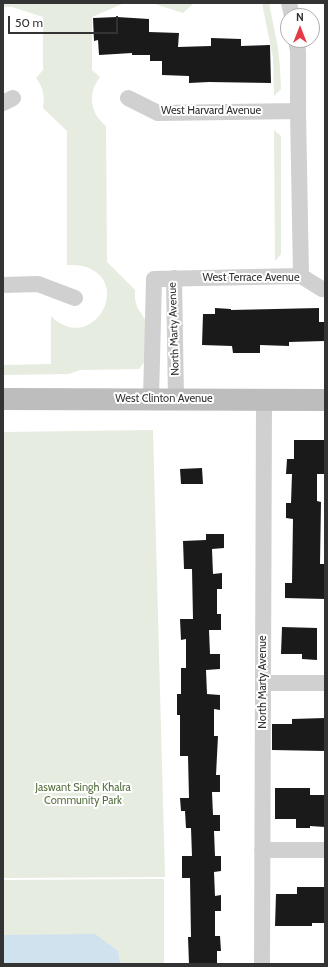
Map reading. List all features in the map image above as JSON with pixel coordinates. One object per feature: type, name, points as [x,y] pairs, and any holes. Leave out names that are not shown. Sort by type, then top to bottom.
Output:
[{"type":"main road","name":"West Clinton Avenue","points":[[3,399],[325,400]]},
{"type":"street","points":[[297,48],[301,276]]},
{"type":"street","name":"West Harvard Avenue","points":[[128,98],[158,113],[298,111]]},
{"type":"street","name":"West Terrace Avenue","points":[[174,278],[301,276],[322,289],[325,289]]},
{"type":"street","name":"North Marty Avenue","points":[[152,399],[154,279],[174,278],[176,399]]},
{"type":"street","points":[[3,285],[38,284],[75,298]]},
{"type":"street","name":"North Marty Avenue","points":[[262,964],[264,400]]},
{"type":"street","points":[[262,683],[325,682]]},
{"type":"street","points":[[262,850],[325,850]]},
{"type":"green space","points":[[3,3],[152,3],[122,4],[92,17],[92,70],[100,77],[93,90],[92,103],[96,115],[106,126],[107,262],[135,290],[137,307],[146,321],[148,357],[139,369],[80,370],[69,374],[3,375],[3,365],[51,364],[51,316],[66,326],[79,328],[92,323],[101,314],[106,302],[107,289],[101,277],[89,268],[67,265],[67,131],[43,108],[43,92],[36,78],[43,70],[43,17],[12,7],[3,7]]},
{"type":"green space","points":[[152,3],[194,3],[183,13]]},
{"type":"green space","points":[[262,3],[269,3],[278,48],[281,89],[274,96],[273,58]]},
{"type":"green space","points":[[274,130],[281,136],[281,254],[275,261]]},
{"type":"green space","name":"Jaswant Singh Khalra Community Park","points":[[153,430],[165,877],[3,878],[3,432]]},
{"type":"green space","points":[[164,879],[164,964],[3,964],[3,880]]},
{"type":"water","points":[[95,934],[118,951],[120,964],[3,964],[3,935]]},
{"type":"building","points":[[117,17],[149,19],[149,32],[179,33],[178,47],[211,46],[211,38],[241,39],[241,46],[270,45],[271,83],[189,83],[189,76],[162,75],[162,61],[150,61],[150,55],[132,55],[132,53],[99,55],[98,40],[94,41],[93,18]]},
{"type":"building","points":[[215,308],[231,310],[319,308],[319,322],[325,322],[325,341],[289,342],[289,346],[260,345],[260,353],[233,353],[232,346],[202,345],[203,314],[215,314]]},
{"type":"building","points":[[294,440],[325,440],[325,474],[317,474],[317,501],[321,502],[320,564],[325,564],[325,599],[285,598],[285,583],[292,583],[293,519],[286,518],[286,503],[291,503],[292,474],[286,474],[287,459],[294,459]]},
{"type":"building","points":[[202,468],[203,484],[181,484],[180,469]]},
{"type":"building","points":[[206,534],[224,534],[224,548],[212,549],[213,574],[222,573],[222,589],[217,589],[217,614],[221,614],[221,630],[209,630],[210,654],[220,654],[220,669],[206,670],[207,694],[220,695],[220,710],[214,709],[214,736],[218,736],[216,775],[220,775],[220,792],[212,792],[213,815],[220,815],[220,831],[214,831],[215,856],[221,856],[221,871],[214,872],[215,896],[221,895],[221,911],[215,911],[215,936],[220,936],[221,951],[217,951],[217,964],[189,964],[188,937],[191,937],[190,878],[182,878],[182,856],[192,856],[191,828],[186,828],[185,811],[181,811],[180,798],[189,798],[188,756],[180,756],[180,715],[177,715],[177,694],[181,694],[181,668],[186,668],[186,639],[181,640],[180,619],[193,619],[192,569],[184,569],[183,541],[206,540]]},
{"type":"building","points":[[282,627],[317,628],[317,660],[302,659],[302,654],[281,654]]},
{"type":"building","points":[[325,718],[325,751],[272,750],[272,724],[292,724],[292,719]]},
{"type":"building","points":[[275,788],[310,788],[310,795],[325,795],[325,827],[310,826],[310,828],[296,828],[296,819],[275,819]]},
{"type":"building","points":[[297,887],[325,887],[325,923],[312,923],[312,926],[275,926],[276,894],[297,894]]}]
